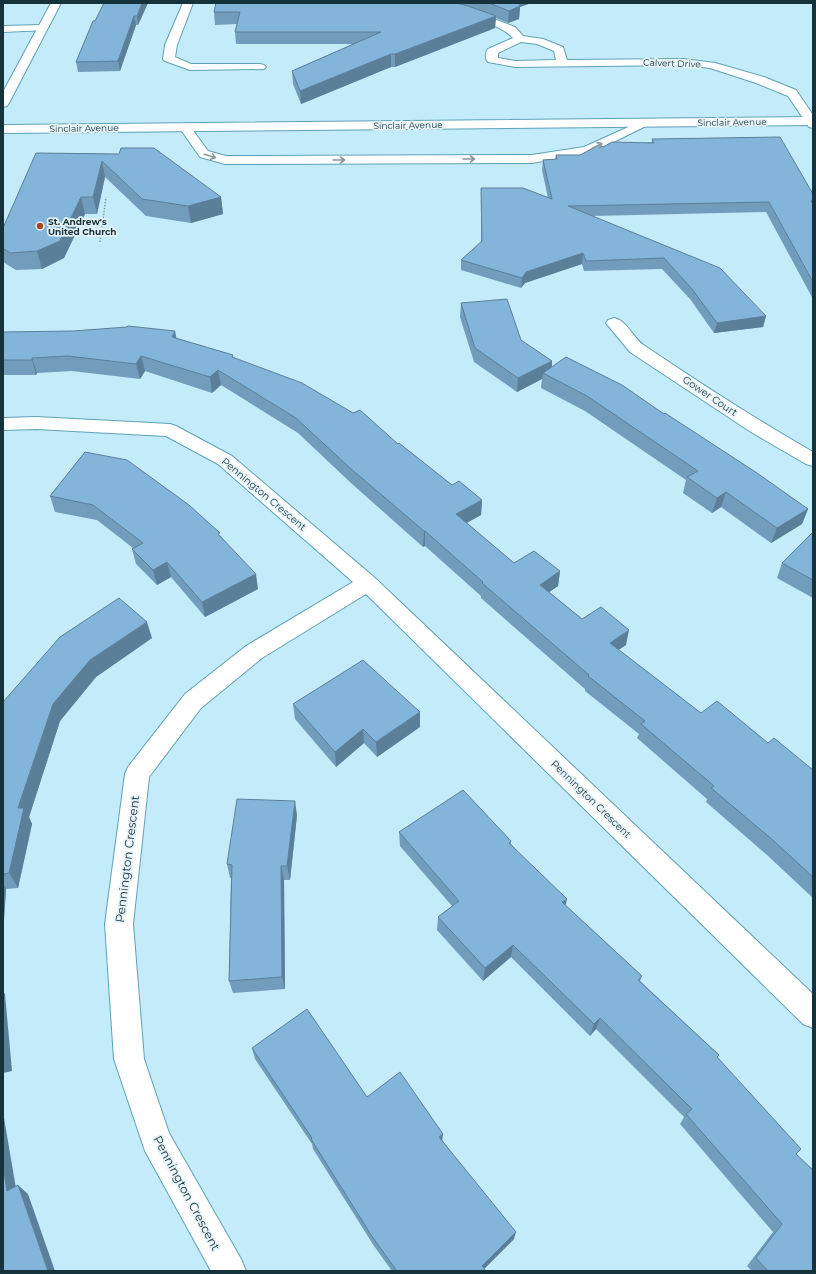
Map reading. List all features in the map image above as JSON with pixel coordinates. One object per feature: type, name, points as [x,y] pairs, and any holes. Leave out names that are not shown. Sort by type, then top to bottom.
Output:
[{"type":"street","points":[[3,103],[56,3]]},
{"type":"street","points":[[188,3],[171,45],[169,59],[190,67],[260,66]]},
{"type":"street","points":[[421,3],[440,6],[474,15],[511,29],[520,38],[539,41],[559,49],[562,63]]},
{"type":"street","name":"Calvert Drive","points":[[520,38],[492,51],[492,60],[515,64],[683,62],[711,65],[760,80],[792,93],[812,122]]},
{"type":"street","name":"Sinclair Avenue","points":[[3,129],[812,122]]},
{"type":"street","name":"Gower Court","points":[[614,323],[636,348],[757,428],[813,460]]},
{"type":"street","name":"Pennington Crescent","points":[[3,424],[36,423],[170,430],[225,460],[368,583],[813,1014]]},
{"type":"street","name":"Pennington Crescent","points":[[229,1271],[156,1140],[129,1059],[119,924],[137,774],[193,701],[254,652],[368,583]]},
{"type":"lane","points":[[3,29],[42,28]]},
{"type":"lane","points":[[185,127],[204,154],[225,160],[532,159],[587,150],[644,123]]},
{"type":"path","points":[[100,242],[106,197]]},
{"type":"building","points":[[104,3],[142,3],[137,16],[134,16],[118,61],[76,62],[93,21],[95,21]]},
{"type":"building","points":[[216,3],[456,3],[496,16],[395,54],[391,54],[300,91],[292,71],[381,32],[235,32],[240,12],[214,12]]},
{"type":"building","points":[[489,3],[519,3],[520,6],[509,11]]},
{"type":"building","points":[[780,137],[813,194],[813,201],[811,201],[813,204],[813,282],[769,202],[568,206],[720,268],[766,316],[717,323],[692,289],[664,258],[586,261],[583,253],[526,272],[522,278],[461,260],[482,241],[481,188],[523,188],[552,199],[543,160],[557,159],[556,155],[580,155],[599,145],[603,147],[612,142],[654,143],[652,139]]},
{"type":"building","points":[[121,148],[154,148],[221,197],[188,206],[142,199],[102,161],[93,197],[81,197],[60,241],[37,251],[10,253],[3,248],[3,228],[36,153],[119,154]]},
{"type":"building","points":[[507,299],[521,340],[552,361],[518,378],[475,348],[461,303]]},
{"type":"building","points":[[128,326],[175,331],[172,337],[233,355],[232,357],[302,383],[353,413],[360,410],[398,444],[399,443],[452,485],[459,481],[482,500],[456,514],[514,563],[534,551],[560,571],[540,585],[582,619],[601,607],[629,630],[610,643],[701,713],[717,701],[768,743],[774,738],[813,770],[813,877],[774,841],[711,788],[714,786],[641,724],[645,721],[588,676],[589,675],[482,583],[483,582],[425,531],[350,468],[296,418],[218,370],[210,377],[141,356],[136,364],[68,356],[32,358],[32,360],[3,360],[3,332],[73,331]]},
{"type":"building","points":[[566,357],[622,385],[664,414],[665,413],[757,473],[808,509],[777,528],[726,492],[717,498],[687,477],[698,471],[587,396],[543,373]]},
{"type":"building","points":[[85,452],[127,460],[189,505],[220,533],[218,534],[256,574],[202,602],[167,562],[153,570],[132,549],[143,543],[93,505],[50,496]]},
{"type":"building","points":[[813,532],[813,580],[782,563]]},
{"type":"building","points":[[119,598],[147,622],[90,660],[53,704],[18,808],[24,808],[9,873],[3,874],[3,702],[60,637]]},
{"type":"building","points":[[363,660],[420,712],[376,742],[363,729],[335,752],[293,704]]},
{"type":"building","points":[[463,790],[511,841],[509,843],[567,899],[562,902],[642,976],[638,980],[719,1055],[717,1057],[801,1149],[796,1154],[813,1170],[813,1271],[768,1271],[756,1258],[782,1224],[686,1114],[692,1109],[600,1018],[594,1024],[513,945],[485,968],[438,917],[459,901],[399,832]]},
{"type":"building","points":[[237,799],[295,801],[287,866],[281,866],[282,977],[229,981],[232,865],[227,864]]},
{"type":"building","points":[[307,1009],[367,1097],[400,1072],[443,1134],[439,1137],[516,1232],[482,1266],[486,1271],[397,1271],[373,1238],[311,1139],[312,1138],[252,1048]]},
{"type":"building","points":[[3,1165],[7,1191],[18,1185],[48,1271],[3,1271]]},
{"type":"place","name":"St. Andrew's United Church","points":[[40,226]]}]
